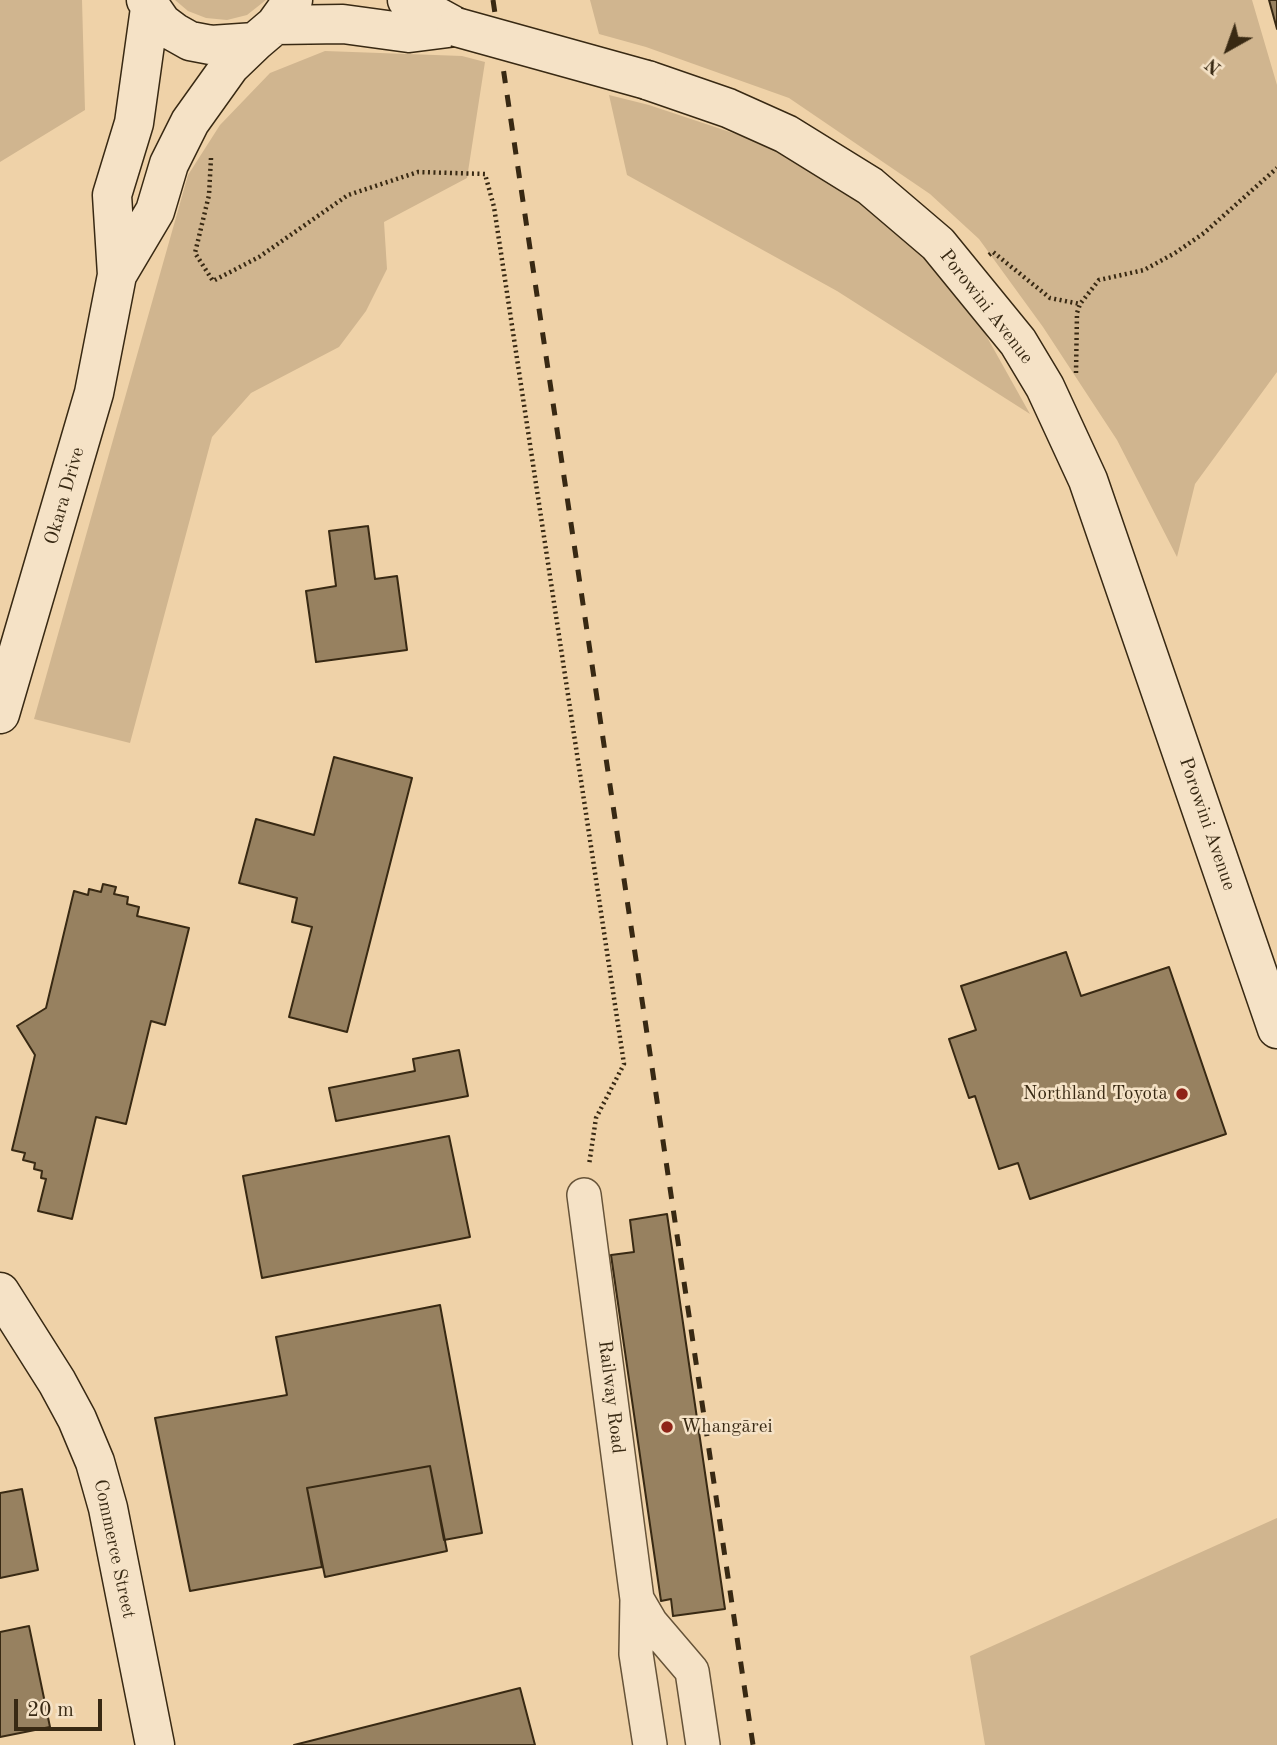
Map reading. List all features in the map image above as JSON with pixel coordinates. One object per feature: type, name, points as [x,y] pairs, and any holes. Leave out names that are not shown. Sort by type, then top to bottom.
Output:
[{"type":"main road","name":"Porowini Avenue","points":[[407,0],[456,27],[647,79],[729,108],[786,134],[870,186],[938,244],[1018,342],[1045,387],[1088,480],[1277,1029]]},
{"type":"main road","name":"Porowini Avenue","points":[[148,4],[162,23],[190,41],[211,45],[274,22],[342,24],[409,33],[456,27]]},
{"type":"main road","name":"Okara Drive","points":[[0,714],[94,393],[117,275],[112,195],[134,123],[148,4]]},
{"type":"main road","name":"Okara Drive","points":[[117,275],[155,211],[169,164],[190,122],[230,66],[274,22]]},
{"type":"main road","name":"Commerce Street","points":[[0,1292],[57,1381],[78,1419],[94,1462],[108,1508],[155,1745]]},
{"type":"street","name":"Railway Road","points":[[584,1195],[637,1599],[636,1654],[650,1745]]},
{"type":"street","name":"Railway Road","points":[[637,1599],[651,1623],[692,1671],[703,1745]]},
{"type":"path","points":[[211,147],[209,195],[195,253],[213,281],[259,257],[348,195],[418,172],[485,174],[494,206],[624,1064],[596,1118],[584,1195]]},
{"type":"path","points":[[1072,380],[1076,378],[1077,313],[1080,304],[1099,280],[1144,270],[1174,253],[1205,233],[1277,169]]},
{"type":"path","points":[[986,257],[993,253],[1050,298],[1080,304]]},
{"type":"shaded area","points":[[0,0],[82,0],[85,110],[0,162]]},
{"type":"shaded area","points":[[175,0],[266,0],[247,15],[227,20],[206,18],[188,11]]},
{"type":"shaded area","points":[[590,0],[1252,0],[1277,85],[1277,372],[1195,484],[1177,557],[1117,440],[1043,327],[979,239],[930,194],[789,98],[646,47],[599,34]]},
{"type":"shaded area","points":[[325,51],[462,56],[485,62],[467,178],[384,222],[387,269],[366,311],[339,347],[251,393],[212,437],[130,743],[34,719],[188,175],[220,125],[270,73]]},
{"type":"shaded area","points":[[609,95],[649,105],[808,158],[954,278],[1030,414],[837,291],[627,175]]},
{"type":"shaded area","points":[[1277,1518],[1277,1745],[985,1745],[970,1656]]},
{"type":"building","points":[[1269,0],[1277,0],[1277,29]]},
{"type":"building","points":[[368,526],[375,579],[397,576],[407,650],[316,662],[306,591],[336,586],[329,531]]},
{"type":"building","points":[[334,757],[412,778],[347,1032],[289,1017],[312,927],[292,922],[297,898],[239,883],[256,819],[314,835]]},
{"type":"building","points":[[103,884],[116,887],[114,894],[128,897],[127,904],[139,907],[137,916],[189,928],[165,1025],[151,1021],[126,1124],[96,1117],[72,1219],[38,1211],[46,1179],[41,1178],[42,1171],[34,1169],[35,1163],[23,1160],[25,1153],[12,1150],[35,1055],[17,1026],[46,1008],[74,891],[88,895],[89,889],[101,892]]},
{"type":"building","points":[[1066,952],[1081,996],[1169,967],[1226,1134],[1030,1199],[1018,1163],[999,1169],[975,1096],[969,1098],[949,1039],[976,1030],[961,986]]},
{"type":"building","points":[[459,1050],[468,1096],[336,1121],[329,1088],[415,1071],[413,1059]]},
{"type":"building","points":[[449,1136],[470,1237],[262,1278],[243,1176]]},
{"type":"building","name":"Whangārei","points":[[667,1214],[725,1609],[673,1616],[671,1599],[661,1601],[611,1255],[634,1252],[630,1220]]},
{"type":"building","points":[[440,1305],[482,1533],[444,1540],[430,1466],[307,1488],[322,1567],[190,1591],[155,1418],[287,1395],[276,1337]]},
{"type":"building","points":[[430,1466],[447,1551],[325,1577],[307,1488]]},
{"type":"building","points":[[22,1489],[38,1570],[0,1578],[0,1493]]},
{"type":"building","points":[[29,1626],[50,1727],[0,1737],[0,1632]]},
{"type":"building","points":[[520,1688],[535,1745],[294,1745]]},
{"type":"railway","points":[[493,0],[753,1745]]},
{"type":"place","name":"Northland Toyota","points":[[1182,1094]]},
{"type":"place","name":"Whangārei","points":[[667,1427]]}]
